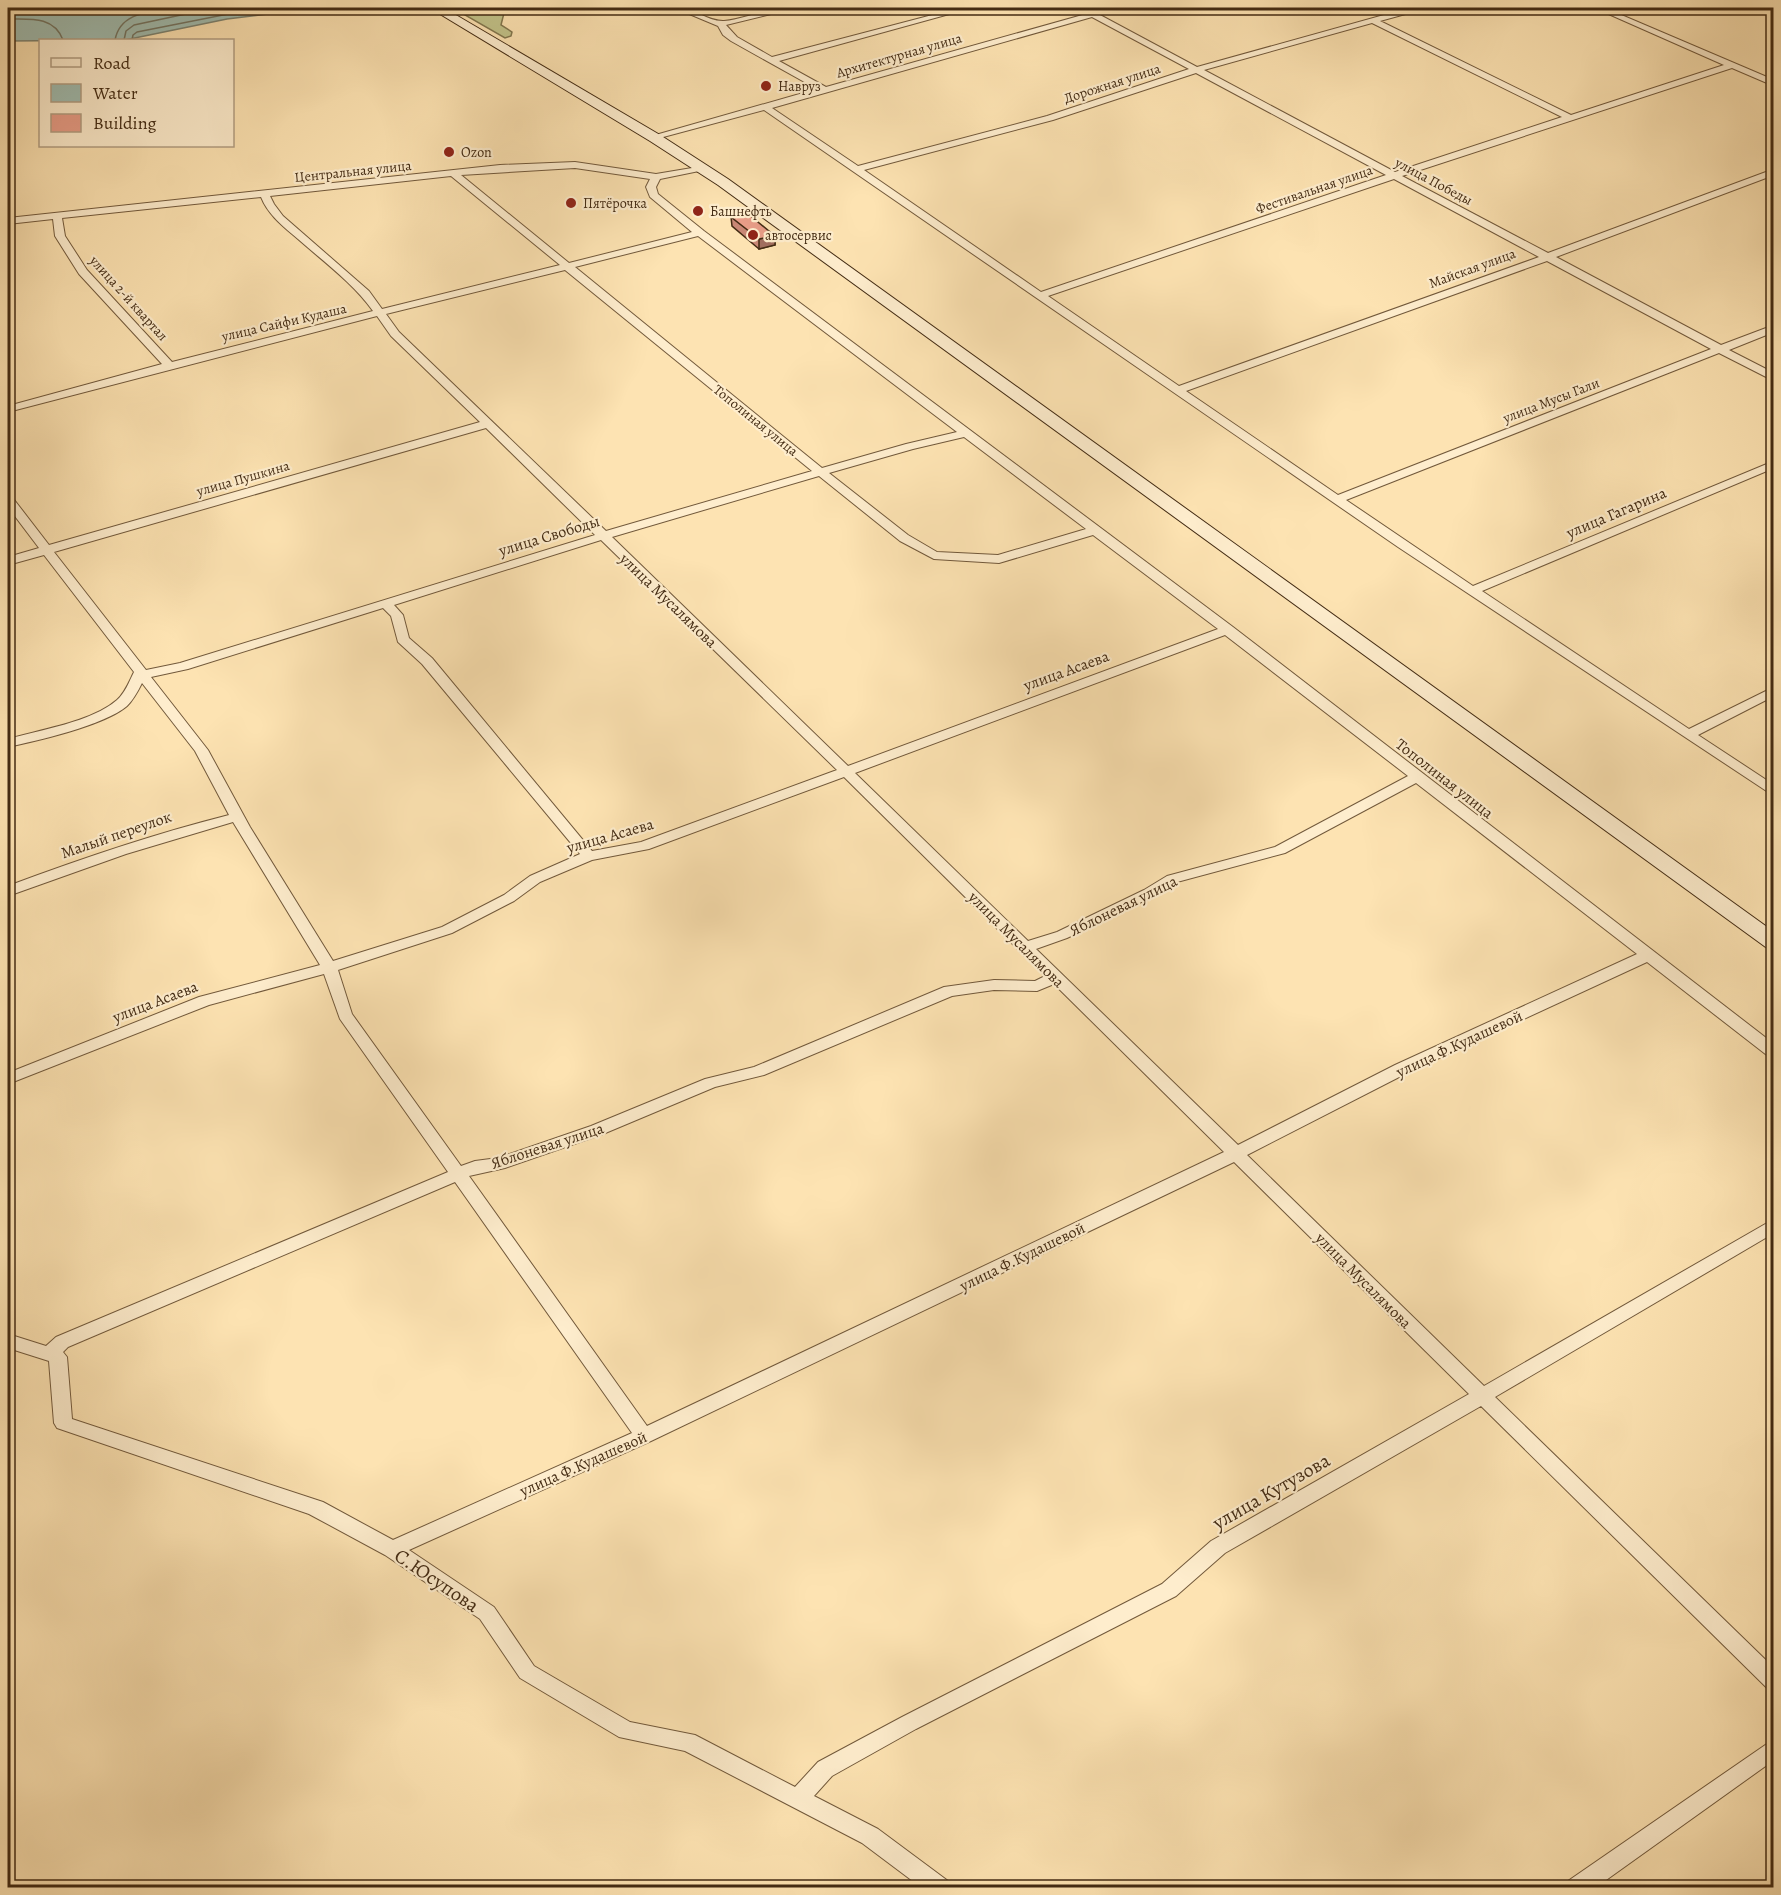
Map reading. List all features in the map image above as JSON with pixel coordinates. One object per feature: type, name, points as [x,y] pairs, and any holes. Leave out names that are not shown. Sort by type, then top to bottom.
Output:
[{"type":"main road","points":[[436,8],[655,138],[701,168],[1773,943]]},
{"type":"street","points":[[679,8],[721,24],[784,8]]},
{"type":"street","points":[[771,60],[967,8]]},
{"type":"street","name":"улица Победы","points":[[1081,8],[1773,378]]},
{"type":"street","name":"Архитектурная улица","points":[[655,138],[1116,8]]},
{"type":"street","name":"Дорожная улица","points":[[858,169],[1050,118],[1195,70],[1417,8]]},
{"type":"street","points":[[1599,8],[1773,83]]},
{"type":"street","points":[[1374,21],[1570,118]]},
{"type":"street","points":[[721,24],[726,33],[734,39],[825,90]]},
{"type":"street","name":"Фестивальная улица","points":[[1042,295],[1395,175],[1732,65]]},
{"type":"street","points":[[765,107],[1472,591],[1773,792]]},
{"type":"street","name":"Центральная улица","points":[[8,220],[500,168],[575,165],[656,177],[701,168]]},
{"type":"street","name":"Майская улица","points":[[1179,390],[1547,257],[1773,172]]},
{"type":"street","name":"Тополиная улица","points":[[453,173],[820,472],[904,538],[934,555],[999,559],[1096,530]]},
{"type":"street","name":"Тополиная улица","points":[[656,177],[651,187],[653,195],[700,233],[1228,630],[1773,1052]]},
{"type":"street","name":"улица Мусалямова","points":[[265,194],[269,205],[280,218],[365,293],[395,334],[846,771],[1773,1683]]},
{"type":"street","name":"улица 2-й квартал","points":[[57,215],[60,236],[83,272],[169,365]]},
{"type":"street","name":"улица Сайфи Кудаша","points":[[8,409],[169,365],[379,315],[700,233]]},
{"type":"street","name":"улица Мусы Гали","points":[[1338,499],[1773,328]]},
{"type":"street","name":"улица Пушкина","points":[[8,561],[487,424]]},
{"type":"street","name":"улица Свободы","points":[[142,673],[183,666],[603,536],[910,446],[967,433]]},
{"type":"street","name":"улица Гагарина","points":[[1472,591],[1773,464]]},
{"type":"street","points":[[8,501],[201,750],[237,817],[330,968],[345,1015],[644,1436]]},
{"type":"street","points":[[385,603],[397,615],[403,639],[427,661],[589,856]]},
{"type":"street","name":"улица Асаева","points":[[8,1079],[204,1001],[330,968],[447,930],[509,898],[535,879],[589,856],[644,846],[1228,630]]},
{"type":"street","points":[[8,742],[97,716],[120,705],[142,673]]},
{"type":"street","points":[[1689,734],[1773,691]]},
{"type":"street","name":"Яблоневая улица","points":[[1025,947],[1062,935],[1149,893],[1172,879],[1280,850],[1417,777]]},
{"type":"street","name":"Малый переулок","points":[[8,891],[123,849],[237,817]]},
{"type":"street","name":"улица Ф.Кудашевой","points":[[392,1549],[644,1436],[1235,1154],[1401,1069],[1648,955]]},
{"type":"street","name":"Яблоневая улица","points":[[50,1354],[62,1342],[376,1211],[474,1167],[499,1164],[597,1130],[711,1083],[758,1071],[949,991],[993,985],[1037,986],[1055,977]]},
{"type":"street","name":"улица Кутузова","points":[[798,1799],[825,1769],[909,1723],[1169,1590],[1218,1547],[1482,1396],[1773,1225]]},
{"type":"street","points":[[8,1341],[50,1354]]},
{"type":"street","name":"С.Юсупова","points":[[50,1354],[58,1357],[63,1423],[316,1508],[392,1549],[487,1613],[527,1672],[626,1730],[688,1742],[870,1836],[940,1887]]},
{"type":"street","points":[[1576,1887],[1773,1748]]},
{"type":"green space","points":[[459,8],[493,8],[504,13],[501,25],[512,32],[511,36],[505,38],[458,11]]},
{"type":"water","points":[[8,8],[316,8],[227,19],[130,39],[8,41]]},
{"type":"building","points":[[747,213],[775,236],[759,239],[731,217]]},
{"type":"place","name":"Навруз","points":[[766,86]]},
{"type":"place","name":"Ozon","points":[[449,152]]},
{"type":"place","name":"Пятёрочка","points":[[571,203]]},
{"type":"place","name":"Башнефть","points":[[698,211]]},
{"type":"place","name":"автосервис","points":[[753,235]]}]
